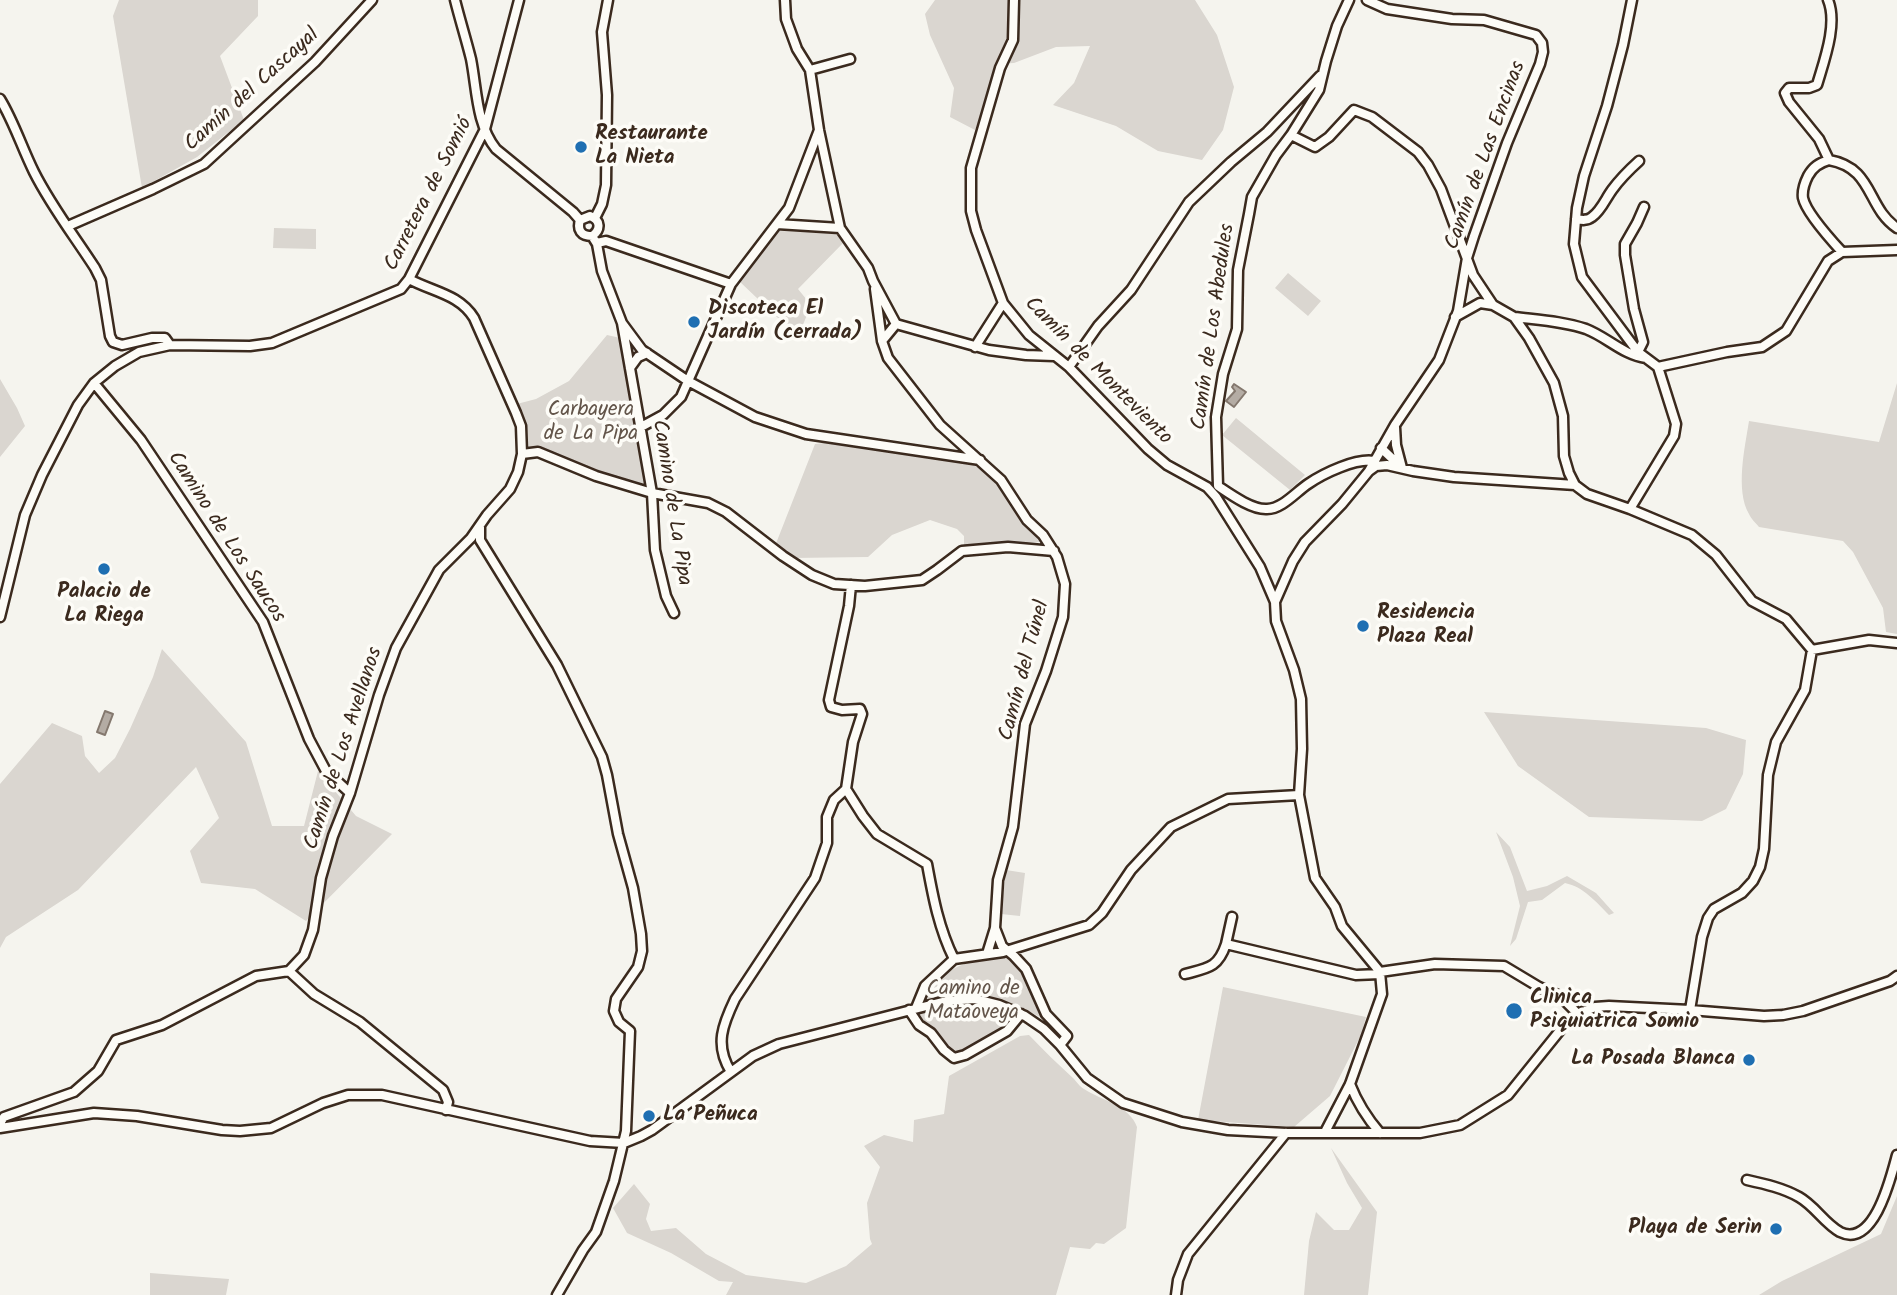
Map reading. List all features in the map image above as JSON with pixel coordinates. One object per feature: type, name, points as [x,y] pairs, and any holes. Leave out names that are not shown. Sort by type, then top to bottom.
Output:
[{"type":"street","name":"Camín del Cascayal","points":[[68,226],[204,164],[315,62],[372,0]]},
{"type":"street","points":[[455,0],[471,60],[477,103],[490,141],[580,220]]},
{"type":"street","name":"Carretera de Somió","points":[[0,617],[25,515],[78,405],[94,383],[139,352],[170,345],[250,346],[272,343],[401,289],[409,279],[485,129],[519,0]]},
{"type":"street","points":[[595,218],[602,204],[606,185],[607,95],[601,32],[608,0]]},
{"type":"street","points":[[785,0],[786,19],[797,49],[810,70],[819,130],[840,228],[862,258],[896,324],[975,347],[1026,355],[1054,356]]},
{"type":"street","name":"Camín de Monteviento","points":[[1014,0],[1013,40],[1000,68],[971,168],[971,211],[1003,303],[1029,335],[1069,367],[1148,449],[1167,465],[1206,487],[1216,497],[1260,567],[1275,602],[1276,621],[1294,670],[1301,699],[1299,795],[1315,878],[1335,907],[1342,926],[1380,973]]},
{"type":"street","points":[[1349,0],[1337,26],[1319,90],[1291,135],[1315,147],[1329,137],[1354,110],[1372,117],[1418,152],[1441,189],[1473,275],[1493,305]]},
{"type":"street","name":"Camín de Las Encinas","points":[[1275,602],[1293,561],[1305,542],[1369,471],[1395,425],[1439,359],[1455,317],[1467,258],[1543,52],[1542,43],[1536,35],[1484,20],[1452,19],[1387,9],[1367,0]]},
{"type":"street","points":[[1630,509],[1674,436],[1676,424],[1658,367],[1642,355],[1582,277],[1574,244],[1584,176],[1614,82],[1632,0]]},
{"type":"street","points":[[1828,0],[1832,10],[1828,49],[1817,85],[1809,88],[1789,88],[1785,93],[1789,102],[1819,139],[1829,160]]},
{"type":"street","points":[[810,70],[850,59]]},
{"type":"street","points":[[1069,367],[1098,326],[1131,290],[1189,202],[1267,132],[1322,74]]},
{"type":"street","points":[[0,99],[39,181],[101,280],[113,342],[122,345],[165,338],[170,345]]},
{"type":"street","points":[[641,427],[663,415],[681,397],[731,284],[789,208],[819,130]]},
{"type":"street","name":"Camín de Los Abedules","points":[[1291,135],[1252,197],[1248,214],[1238,270],[1237,329],[1223,374],[1216,417],[1218,486],[1240,500],[1265,510],[1277,507],[1310,482],[1336,470],[1361,460],[1374,461]]},
{"type":"street","points":[[1842,252],[1823,231],[1803,201],[1802,193],[1806,180],[1819,163],[1829,160],[1849,167],[1863,179],[1878,210],[1897,228]]},
{"type":"street","points":[[1576,219],[1592,218],[1626,172],[1639,161]]},
{"type":"street","points":[[1642,355],[1643,342],[1634,309],[1625,244],[1644,207]]},
{"type":"street","points":[[595,240],[598,222],[590,216],[580,220],[580,232],[595,240],[606,241],[731,284]]},
{"type":"street","points":[[777,224],[840,228]]},
{"type":"street","name":"Camino de La Pipa","points":[[595,240],[602,271],[622,323],[652,494],[655,550],[666,596],[674,613]]},
{"type":"street","points":[[1658,367],[1762,347],[1786,331],[1828,261],[1842,252],[1897,250]]},
{"type":"street","name":"Camín de Los Avellanos","points":[[289,971],[304,955],[313,930],[321,878],[333,836],[350,793],[396,648],[439,570],[461,549],[510,489],[522,454],[521,426],[467,307],[458,300],[409,279]]},
{"type":"street","name":"Camín del Túnel","points":[[873,281],[882,341],[888,358],[940,425],[1001,480],[1027,520],[1043,534],[1054,551],[1065,584],[1063,617],[1025,724],[1013,827],[998,880],[995,928]]},
{"type":"street","points":[[975,347],[1003,303]]},
{"type":"street","points":[[1455,317],[1480,303],[1493,305],[1514,317],[1563,323],[1588,330],[1635,357],[1642,355]]},
{"type":"street","points":[[1514,317],[1554,383],[1563,416],[1564,456],[1575,485],[1587,494],[1692,535],[1716,555],[1752,601],[1786,619],[1812,650],[1805,690],[1776,742],[1768,775],[1764,849],[1760,867],[1753,881],[1742,893],[1714,909],[1708,918],[1702,937],[1690,1010]]},
{"type":"street","points":[[622,323],[642,350],[688,382],[755,417],[806,434],[980,460]]},
{"type":"street","points":[[882,341],[896,324]]},
{"type":"street","points":[[630,368],[638,357],[647,353]]},
{"type":"street","name":"Camino de Los Saucos","points":[[94,383],[141,440],[263,622],[309,740],[326,771],[350,793]]},
{"type":"street","points":[[1395,425],[1396,445],[1402,468]]},
{"type":"street","points":[[1381,448],[1402,468]]},
{"type":"street","points":[[522,454],[538,452],[596,476],[652,494],[708,503],[726,512],[812,575],[834,584],[922,580],[962,551],[1007,547],[1054,551]]},
{"type":"street","points":[[1369,471],[1376,466],[1387,465],[1454,477],[1575,485]]},
{"type":"street","points":[[480,527],[480,540],[557,665],[602,757],[618,834],[634,888],[642,951],[638,967],[616,999],[614,1011],[619,1022],[630,1031],[624,1143],[596,1232],[556,1295]]},
{"type":"street","points":[[731,1072],[726,1064],[721,1038],[726,1018],[735,999],[815,878],[827,843],[827,817],[834,800],[846,789],[853,742],[862,714],[860,709],[842,710],[831,707],[829,701],[851,585]]},
{"type":"street","points":[[1812,650],[1869,640],[1897,643]]},
{"type":"street","points":[[846,789],[877,834],[926,864],[936,912],[954,959]]},
{"type":"street","points":[[1021,1014],[1007,1031],[965,1055],[954,1058],[931,1033],[919,1025],[913,1009],[925,986],[954,959],[1006,951],[1088,925],[1102,913],[1130,870],[1171,827],[1228,799],[1299,795]]},
{"type":"street","points":[[1185,974],[1214,965],[1222,958],[1232,918]]},
{"type":"street","points":[[995,928],[1002,946],[1026,970],[1046,1014],[1067,1036],[1060,1045]]},
{"type":"street","points":[[987,954],[995,928]]},
{"type":"street","points":[[1226,944],[1356,975],[1435,964],[1504,967],[1560,996],[1578,1014]]},
{"type":"street","points":[[0,1126],[4,1117],[74,1092],[98,1071],[116,1040],[162,1025],[257,976],[289,971],[314,994],[360,1023],[443,1090],[447,1095],[446,1110]]},
{"type":"street","points":[[1325,1132],[1350,1084],[1382,994],[1380,973]]},
{"type":"street","points":[[0,1126],[94,1113],[137,1116],[240,1131],[271,1128],[323,1103],[348,1095],[382,1095],[590,1141],[624,1143],[652,1130],[753,1056],[779,1044],[946,1001],[975,999],[1021,1014],[1044,1029],[1087,1078],[1123,1103],[1182,1122],[1228,1130],[1286,1133],[1420,1133],[1460,1125],[1508,1095],[1562,1028],[1578,1014],[1595,1007],[1783,1015],[1865,990],[1897,976]]},
{"type":"street","points":[[1350,1084],[1371,1123],[1380,1133]]},
{"type":"street","points":[[1176,1295],[1178,1280],[1188,1254],[1286,1133]]},
{"type":"street","points":[[1747,1180],[1785,1190],[1800,1198],[1839,1231],[1852,1236],[1864,1230],[1876,1213],[1897,1155]]},
{"type":"green space","points":[[119,0],[258,0],[258,16],[220,56],[244,120],[197,157],[142,188],[113,16]]},
{"type":"green space","points":[[935,0],[1195,0],[1217,35],[1234,87],[1223,130],[1202,160],[1158,151],[1116,126],[1053,105],[1074,83],[1090,46],[1056,47],[1014,63],[996,64],[975,130],[950,117],[954,88],[930,35],[925,14]]},
{"type":"green space","points":[[274,228],[316,229],[316,249],[273,248]]},
{"type":"green space","points":[[776,231],[836,232],[845,241],[798,289],[811,305],[798,337],[739,281]]},
{"type":"green space","points":[[1288,273],[1321,301],[1308,316],[1275,288]]},
{"type":"green space","name":"Carbayera de La Pipa","points":[[607,335],[625,339],[652,493],[538,452],[522,454],[522,438],[513,405],[536,399],[569,381]]},
{"type":"green space","points":[[0,379],[25,426],[0,457]]},
{"type":"green space","points":[[1897,383],[1897,634],[1886,632],[1883,608],[1853,552],[1843,541],[1759,527],[1745,504],[1742,481],[1749,421],[1879,442]]},
{"type":"green space","points":[[1236,418],[1305,475],[1290,490],[1222,435]]},
{"type":"green space","points":[[833,442],[980,466],[994,480],[1040,542],[964,548],[964,536],[957,529],[930,520],[892,535],[868,557],[792,558],[775,546],[815,444]]},
{"type":"green space","points":[[162,649],[246,742],[272,826],[304,826],[318,771],[356,816],[392,834],[306,921],[255,889],[201,883],[190,851],[219,818],[196,767],[78,890],[6,937],[0,948],[0,784],[52,723],[82,736],[85,756],[99,773],[115,758],[130,729]]},
{"type":"green space","points":[[1484,712],[1706,728],[1746,740],[1743,774],[1726,809],[1702,821],[1589,817],[1518,766]]},
{"type":"green space","points":[[1496,832],[1510,847],[1527,891],[1547,886],[1567,876],[1596,893],[1614,913],[1609,915],[1584,891],[1565,883],[1542,900],[1528,902],[1516,939],[1510,946],[1520,906],[1513,877]]},
{"type":"green space","points":[[1006,870],[1025,873],[1020,916],[1001,914]]},
{"type":"green space","name":"Camino de Mataoveya","points":[[1010,957],[1022,972],[1046,1020],[1016,1005],[1004,1029],[956,1053],[942,1044],[919,1015],[933,987],[953,969],[965,964]]},
{"type":"green space","points":[[1223,987],[1366,1017],[1361,1035],[1330,1096],[1294,1127],[1198,1120]]},
{"type":"green space","points":[[1029,1035],[1081,1087],[1122,1109],[1137,1127],[1126,1228],[1104,1244],[1096,1243],[1090,1249],[1070,1247],[1056,1295],[726,1295],[733,1282],[719,1281],[671,1253],[627,1233],[613,1208],[634,1184],[650,1204],[646,1219],[651,1231],[676,1228],[706,1254],[746,1275],[806,1283],[846,1266],[872,1244],[867,1203],[880,1167],[864,1146],[884,1135],[913,1142],[914,1120],[944,1114],[949,1076],[1020,1036]]},
{"type":"green space","points":[[1331,1148],[1377,1212],[1368,1295],[1304,1295],[1309,1241],[1316,1212],[1334,1230],[1349,1230],[1362,1208]]},
{"type":"green space","points":[[1897,1196],[1897,1295],[1759,1295],[1782,1281],[1881,1234]]},
{"type":"green space","points":[[150,1273],[229,1279],[226,1295],[150,1295]]},
{"type":"shaded area","points":[[1234,384],[1246,392],[1234,407],[1226,401],[1235,391],[1232,387]]},
{"type":"shaded area","points":[[105,711],[113,714],[105,735],[97,732]]},
{"type":"place","name":"Restaurante La Nieta","points":[[581,147]]},
{"type":"place","name":"Discoteca El Jardín (cerrada)","points":[[694,322]]},
{"type":"place","name":"Palacio de La Riega","points":[[104,569]]},
{"type":"place","name":"Residencia Plaza Real","points":[[1363,626]]},
{"type":"place","name":"Clinica Psiquiatrica Somio","points":[[1514,1011]]},
{"type":"place","name":"La Posada Blanca","points":[[1749,1060]]},
{"type":"place","name":"La Peñuca","points":[[649,1116]]},
{"type":"place","name":"Playa de Serin","points":[[1776,1229]]}]
